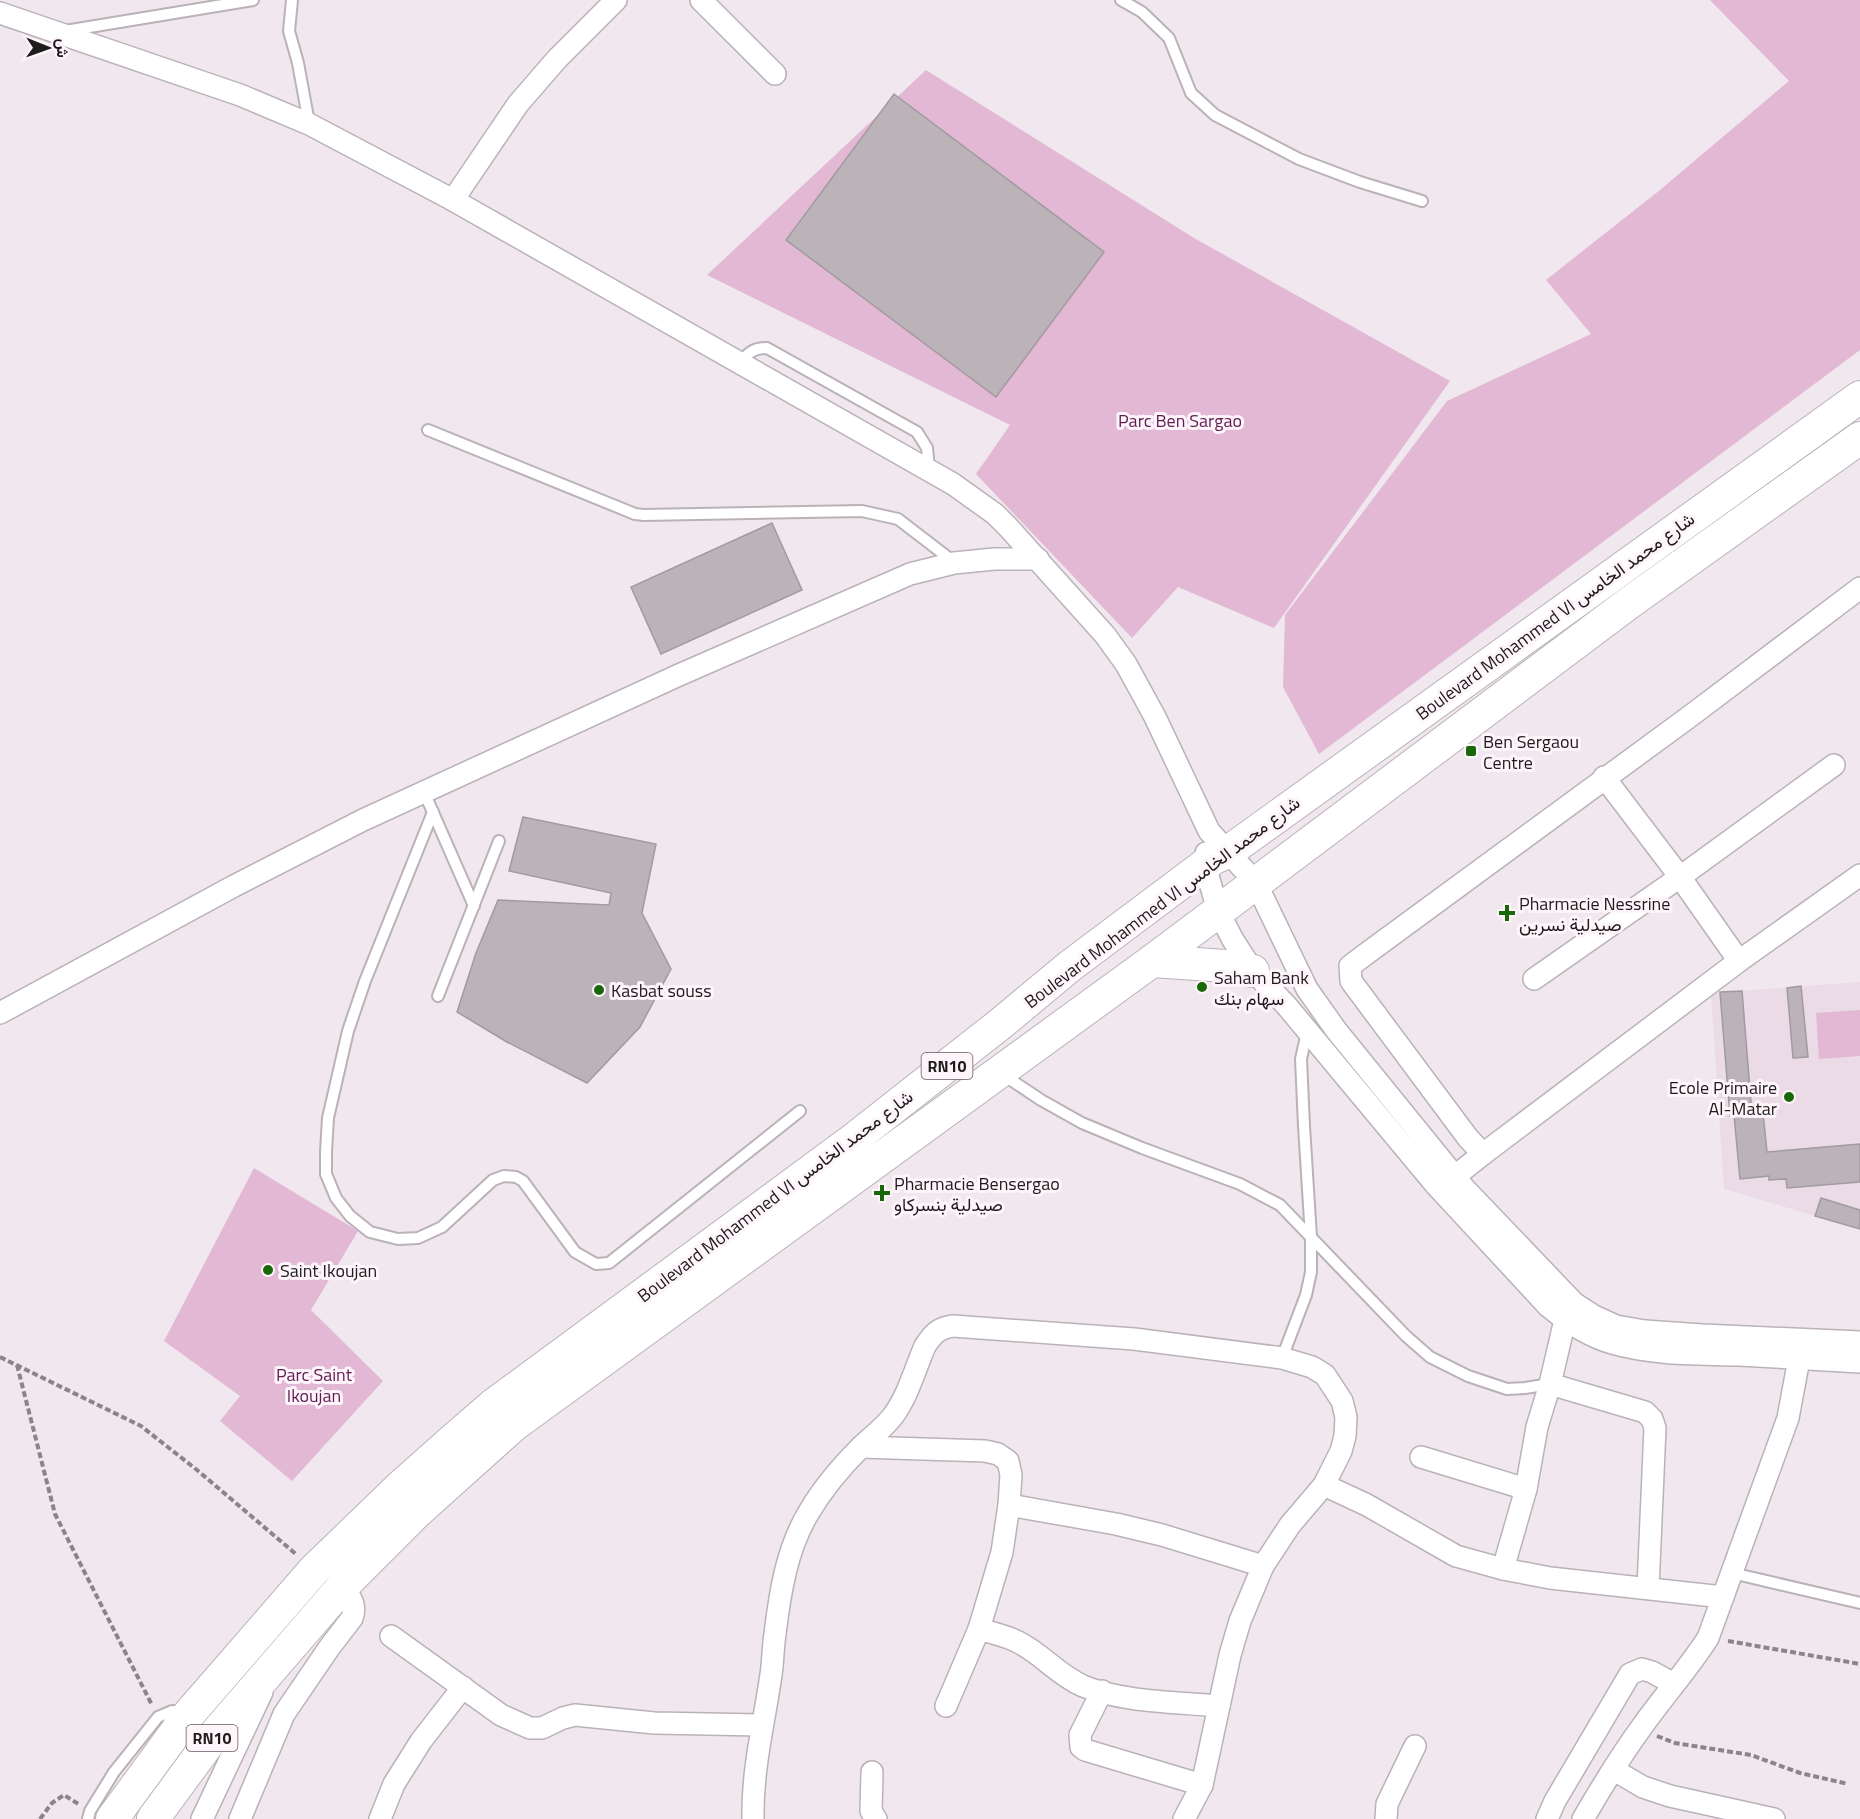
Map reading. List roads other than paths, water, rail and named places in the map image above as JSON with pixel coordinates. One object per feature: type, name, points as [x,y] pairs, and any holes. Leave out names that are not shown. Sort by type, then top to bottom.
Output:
[{"type":"main road","name":"Boulevard Mohammed VI شارع محمد الخامس","points":[[97,1816],[314,1570],[400,1487],[492,1406],[850,1142],[999,1025],[1214,849],[1860,397]]},
{"type":"main road","name":"Boulevard Mohammed VI شارع محمد الخامس","points":[[153,1819],[216,1733],[343,1586],[417,1512],[514,1425],[1152,961],[1629,603],[1860,438]]},
{"type":"main road","points":[[1152,961],[1253,970]]},
{"type":"street","points":[[453,200],[518,104],[557,59],[616,0]]},
{"type":"street","points":[[701,0],[774,75]]},
{"type":"street","points":[[0,13],[240,95],[309,124],[453,200],[953,484],[995,514],[1105,635],[1126,664],[1155,717],[1214,849],[1218,911],[1233,940],[1253,970],[1286,1005],[1435,1184],[1548,1306],[1565,1320],[1591,1335],[1611,1343],[1635,1348],[1677,1353],[1860,1362]]},
{"type":"street","points":[[0,1013],[234,886],[363,820],[679,675],[910,574],[954,562],[1038,559]]},
{"type":"street","points":[[1484,1154],[1468,1138],[1368,1005],[1351,981],[1350,966],[1604,777],[1689,717],[1860,588]]},
{"type":"street","points":[[1534,979],[1834,765]]},
{"type":"street","points":[[1604,777],[1680,877],[1739,961]]},
{"type":"street","points":[[1214,849],[1256,883],[1307,989],[1336,1030],[1454,1177],[1574,1304],[1616,1326],[1645,1331],[1860,1342]]},
{"type":"street","points":[[1454,1177],[1739,961],[1860,875]]},
{"type":"street","points":[[1503,1569],[1526,1489],[1537,1427],[1565,1320]]},
{"type":"street","points":[[753,1819],[752,1797],[761,1725],[771,1674],[785,1575],[793,1543],[807,1514],[822,1491],[861,1447],[883,1428],[897,1410],[925,1346],[937,1330],[944,1327],[967,1326],[1134,1339],[1282,1358],[1312,1367],[1325,1375],[1342,1401],[1346,1417],[1345,1436],[1341,1450],[1324,1485],[1290,1525],[1263,1566],[1240,1621],[1203,1785],[1184,1819]]},
{"type":"street","points":[[1583,1819],[1640,1729],[1692,1663],[1708,1638],[1788,1418],[1799,1359]]},
{"type":"street","points":[[1550,1384],[1645,1412],[1652,1419],[1655,1428],[1648,1588]]},
{"type":"street","points":[[861,1447],[985,1451],[998,1454],[1008,1461],[1011,1475],[1002,1552],[979,1629],[946,1706]]},
{"type":"street","points":[[1422,1457],[1526,1489]]},
{"type":"street","points":[[1324,1485],[1368,1505],[1455,1556],[1503,1569],[1550,1578],[1723,1597]]},
{"type":"street","points":[[1009,1505],[1162,1534],[1263,1566]]},
{"type":"street","points":[[240,1819],[284,1714],[352,1618],[354,1613],[352,1600],[343,1586]]},
{"type":"street","points":[[979,1629],[1017,1641],[1062,1674],[1083,1686],[1153,1700],[1219,1706]]},
{"type":"street","points":[[391,1636],[501,1715],[530,1728],[542,1728],[575,1714],[654,1724],[761,1725]]},
{"type":"street","points":[[202,1819],[277,1662]]},
{"type":"street","points":[[1547,1819],[1555,1801],[1630,1674],[1642,1669],[1674,1684]]},
{"type":"street","points":[[381,1819],[394,1784],[421,1741],[463,1687]]},
{"type":"street","points":[[1102,1691],[1080,1734],[1081,1747],[1203,1785]]},
{"type":"street","points":[[1386,1819],[1387,1804],[1415,1746]]},
{"type":"street","points":[[1614,1770],[1643,1787],[1670,1796],[1774,1819]]},
{"type":"street","points":[[872,1772],[872,1811],[876,1819]]},
{"type":"lane","points":[[59,32],[253,0]]},
{"type":"lane","points":[[292,0],[289,31],[298,63],[309,124]]},
{"type":"lane","points":[[1121,0],[1142,12],[1169,38],[1191,93],[1215,115],[1299,159],[1360,182],[1422,201]]},
{"type":"lane","points":[[428,430],[635,514],[862,511],[898,519],[954,562]]},
{"type":"lane","points":[[424,792],[474,906]]},
{"type":"lane","points":[[433,812],[365,981],[348,1031],[328,1118],[327,1174],[336,1198],[350,1216],[370,1232],[398,1239],[418,1238],[442,1227],[493,1180],[504,1176],[516,1178],[523,1181],[575,1252],[596,1264],[609,1263],[800,1111]]},
{"type":"lane","points":[[438,996],[499,841]]},
{"type":"lane","points":[[1282,1358],[1306,1295],[1311,1272],[1301,1059],[1307,1032]]},
{"type":"lane","points":[[1000,1072],[1041,1100],[1082,1123],[1240,1184],[1280,1205],[1406,1336],[1430,1357],[1468,1376],[1507,1389],[1550,1384]]},
{"type":"lane","points":[[1732,1573],[1860,1603]]},
{"type":"lane","points":[[97,1816],[114,1772],[158,1717],[172,1711],[189,1714]]},
{"type":"place","name":"Ben Sergaou Centre","points":[[1471,751]]},
{"type":"place","name":"Pharmacie Nessrine صيدلية نسرين","points":[[1507,913]]},
{"type":"place","name":"Saham Bank سهام بنك","points":[[1202,987]]},
{"type":"place","name":"Kasbat souss","points":[[599,990]]},
{"type":"place","name":"Ecole Primaire Al-Matar","points":[[1789,1097]]},
{"type":"place","name":"Pharmacie Bensergao صيدلية بنسركاو","points":[[882,1193]]},
{"type":"place","name":"Saint Ikoujan","points":[[268,1270]]},
{"type":"park label","name":"Parc Ben Sargao","points":[[1180,420]]},
{"type":"park label","name":"Parc Saint Ikoujan","points":[[314,1384]]}]
